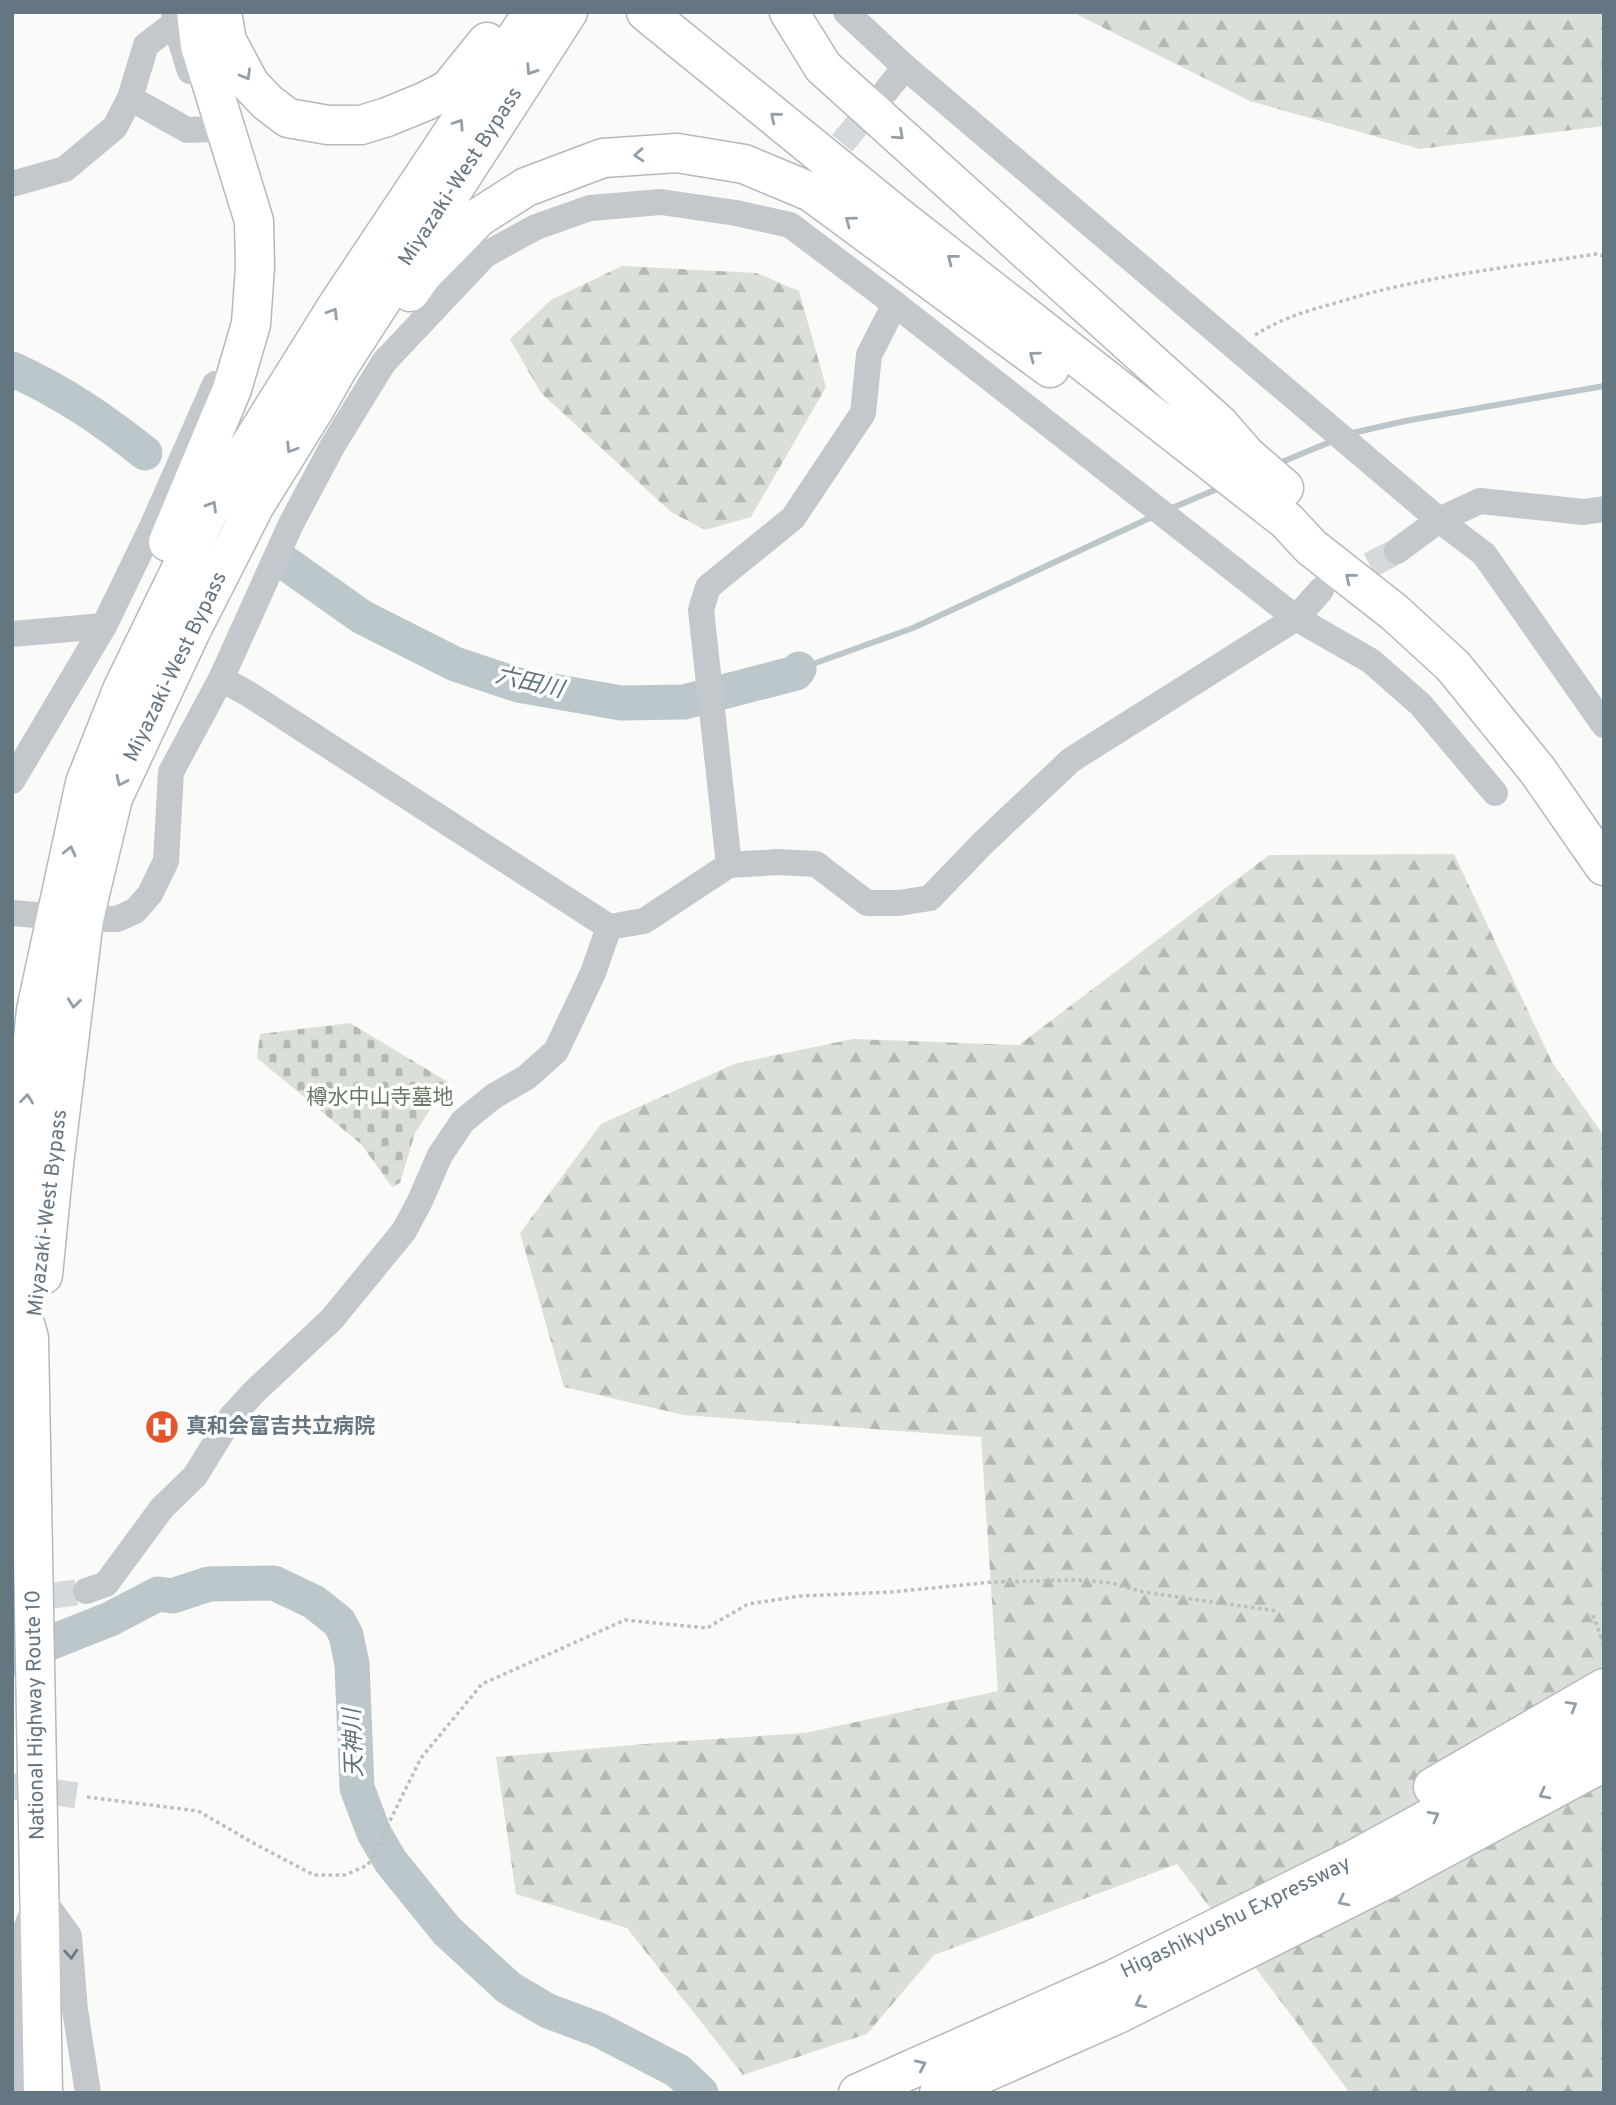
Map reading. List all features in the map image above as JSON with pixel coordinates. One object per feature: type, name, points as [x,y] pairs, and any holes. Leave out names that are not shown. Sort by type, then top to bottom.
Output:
[{"type":"highway","points":[[222,12],[227,41],[250,84],[267,103],[288,118],[328,125],[361,125],[387,117],[449,89],[513,12]]},
{"type":"highway","name":"Miyazaki-West Bypass","points":[[69,918],[85,783],[122,690],[208,513],[337,306],[533,12]]},
{"type":"highway","name":"Miyazaki-West Bypass","points":[[29,1338],[23,1317],[20,1163],[36,1010],[113,798],[190,633],[255,505],[338,368],[568,12]]},
{"type":"highway","points":[[646,12],[902,220],[1287,521],[1311,547],[1394,612],[1453,666],[1538,771],[1604,866]]},
{"type":"highway","points":[[687,12],[1210,437],[1246,455]]},
{"type":"highway","points":[[789,12],[823,67],[1219,424],[1246,455],[1405,592],[1459,645],[1567,774],[1604,827]]},
{"type":"highway","points":[[122,690],[135,620],[232,389],[251,324],[255,267],[254,222],[200,46],[182,16]]},
{"type":"highway","points":[[316,407],[347,375],[423,274],[479,217],[526,187],[572,168],[603,158],[677,153],[744,164],[811,192],[1277,533],[1311,547]]},
{"type":"highway","name":"National Highway Route 10","points":[[29,1338],[43,2093]]},
{"type":"highway","points":[[1114,1979],[1604,1688]]},
{"type":"highway","name":"Higashikyushu Expressway","points":[[858,2093],[1114,1979],[1355,1859],[1604,1723]]},
{"type":"highway","name":"Higashikyushu Expressway","points":[[939,2093],[1118,2014],[1385,1880],[1604,1762]]},
{"type":"street","points":[[846,12],[905,67],[1439,520],[1484,554],[1604,725]]},
{"type":"street","points":[[12,184],[65,169],[115,127],[130,99],[146,45],[182,16],[211,129],[237,202],[242,232],[240,302],[232,345],[152,527],[104,626],[12,781]]},
{"type":"street","points":[[886,91],[905,67]]},
{"type":"street","points":[[130,99],[187,130],[211,129]]},
{"type":"street","points":[[12,913],[117,919],[135,911],[150,894],[166,861],[171,772],[221,679],[291,524],[332,445],[384,362],[485,255],[536,227],[590,208],[661,202],[736,212],[792,213],[895,304],[1296,618],[1371,662],[1421,705],[1495,793]]},
{"type":"street","points":[[729,865],[701,610],[708,587],[793,518],[863,413],[869,355],[895,304]]},
{"type":"street","points":[[1397,551],[1439,520],[1480,502],[1584,512],[1604,509]]},
{"type":"street","points":[[221,679],[388,783],[609,927],[644,921],[729,865],[778,862],[816,864],[867,902],[899,903],[930,898],[983,842],[1071,760],[1296,618],[1321,590]]},
{"type":"street","points":[[12,634],[104,626]]},
{"type":"street","points":[[86,1591],[106,1584],[162,1508],[195,1476],[232,1416],[332,1319],[404,1231],[440,1154],[463,1121],[494,1096],[527,1077],[556,1051],[593,973],[609,927]]},
{"type":"street","points":[[13,2093],[14,1958],[40,1896]]},
{"type":"street","points":[[40,1896],[69,1936],[75,2010],[88,2093]]},
{"type":"path","points":[[1236,347],[1279,320],[1375,291],[1424,280],[1597,254],[1604,256]]},
{"type":"path","points":[[87,1797],[198,1811],[314,1875],[345,1875],[368,1865],[421,1758],[482,1684],[625,1620],[707,1628],[748,1604],[801,1596],[891,1592],[993,1581],[1077,1580],[1112,1583],[1143,1592],[1277,1611]]},
{"type":"path","points":[[1593,1615],[1604,1646]]},
{"type":"green space","points":[[1072,12],[1604,12],[1604,126],[1420,149],[1250,101]]},
{"type":"green space","points":[[622,266],[756,273],[799,291],[826,387],[751,517],[705,530],[671,512],[541,393],[510,339],[551,300]]},
{"type":"green space","points":[[1454,854],[1552,1062],[1604,1136],[1604,2093],[1350,2093],[1177,1864],[934,1955],[867,2034],[743,2075],[627,1928],[516,1894],[496,1757],[805,1733],[998,1691],[981,1437],[684,1415],[564,1387],[520,1233],[601,1124],[734,1064],[853,1039],[1019,1045],[1269,855]]},
{"type":"green space","name":"樽水中山寺墓地","points":[[350,1023],[448,1082],[415,1133],[400,1183],[392,1187],[361,1144],[257,1058],[260,1034]]},
{"type":"waterway","name":"六田川","points":[[12,369],[82,407],[145,453]]},
{"type":"waterway","points":[[1348,434],[1405,421],[1604,386]]},
{"type":"waterway","points":[[1277,464],[1335,440]]},
{"type":"waterway","points":[[1167,510],[1222,487]]},
{"type":"waterway","points":[[799,669],[913,628],[1154,516]]},
{"type":"waterway","name":"六田川","points":[[284,562],[362,617],[455,664],[518,685],[621,703],[684,702],[796,673],[799,669]]},
{"type":"waterway","name":"天神川","points":[[12,1658],[110,1619],[158,1594],[172,1596],[209,1584],[274,1583],[314,1602],[339,1622],[346,1635],[352,1664],[357,1788],[374,1833],[391,1862],[447,1931],[509,1988],[548,2011],[599,2030],[678,2071],[701,2093]]},
{"type":"tunnel","points":[[817,173],[880,98]]},
{"type":"tunnel","points":[[1335,583],[1397,551]]},
{"type":"tunnel","points":[[12,1601],[86,1591]]},
{"type":"tunnel","points":[[12,1786],[87,1797]]},
{"type":"place","name":"真和会富吉共立病院","points":[[162,1427]]}]
